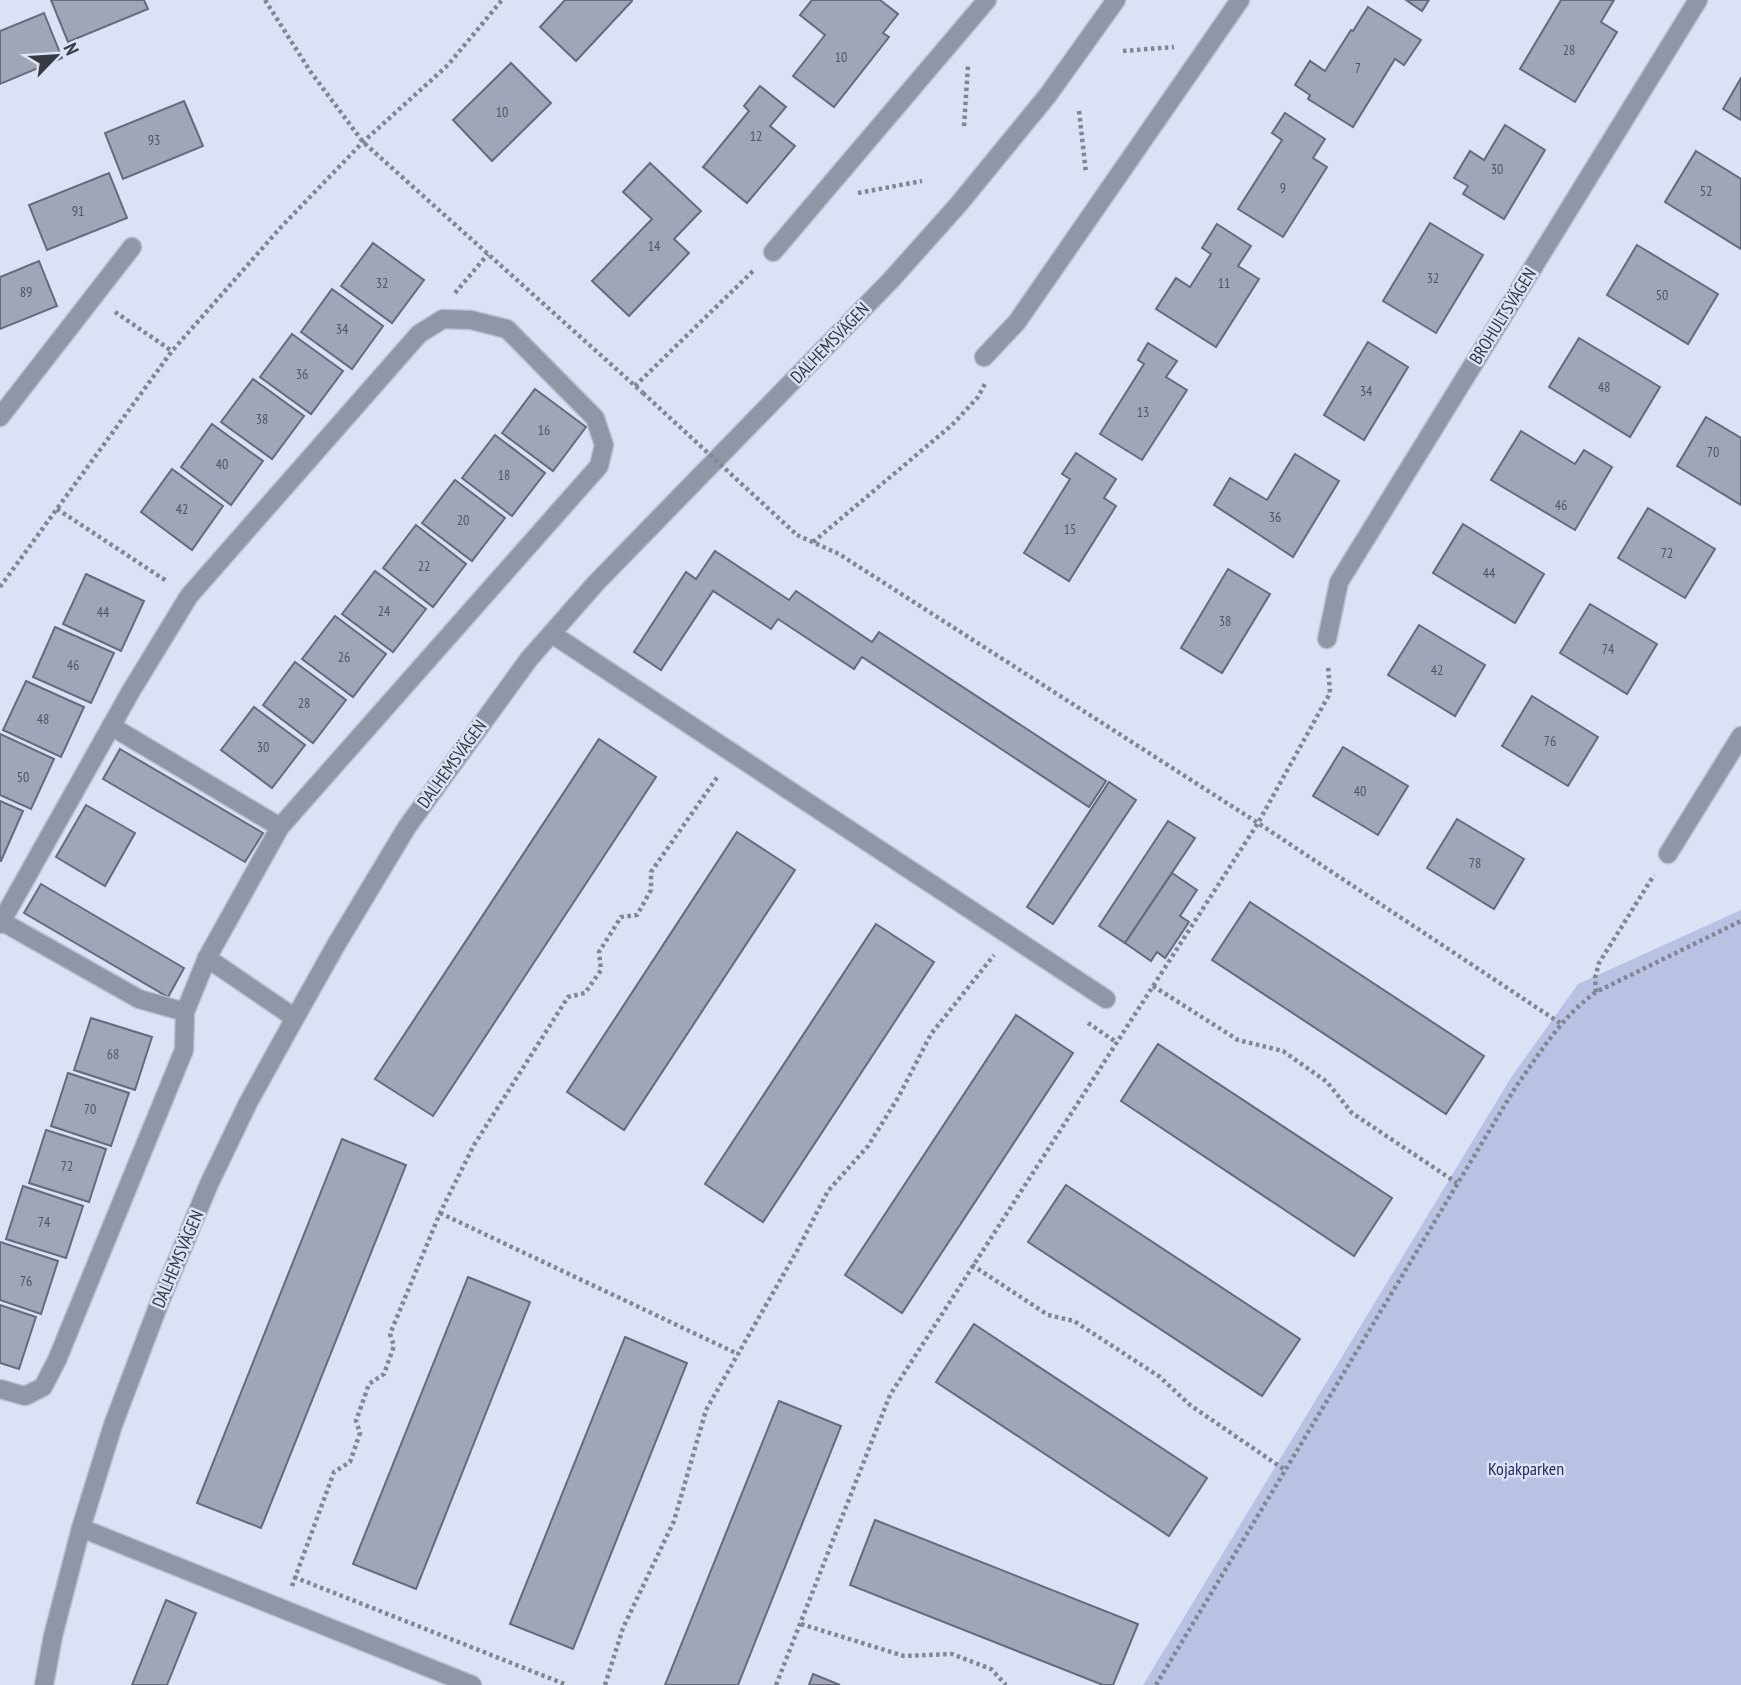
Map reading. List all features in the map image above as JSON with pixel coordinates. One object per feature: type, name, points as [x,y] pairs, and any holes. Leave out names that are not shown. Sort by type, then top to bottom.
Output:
[{"type":"street","points":[[773,252],[987,0]]},
{"type":"street","name":"DALHEMSVÄGEN","points":[[44,1685],[53,1636],[81,1528],[113,1425],[209,1184],[243,1114],[336,944],[407,827],[513,681],[552,634],[596,583],[917,251],[1048,95],[1116,0]]},
{"type":"street","points":[[984,357],[1017,323],[1240,0]]},
{"type":"street","name":"BROHULTSVÄGEN","points":[[1327,639],[1339,582],[1698,0]]},
{"type":"street","points":[[0,417],[132,247]]},
{"type":"street","points":[[0,1389],[25,1396],[43,1387],[57,1360],[184,1050],[185,1012],[207,958],[280,827],[599,466],[604,445],[595,418],[507,329],[471,320],[443,320],[419,334],[189,596],[111,726],[1,923],[139,999],[185,1012]]},
{"type":"street","points":[[552,634],[1106,999]]},
{"type":"street","points":[[111,726],[280,827]]},
{"type":"street","points":[[1668,854],[1741,736]]},
{"type":"street","points":[[207,958],[295,1018]]},
{"type":"street","points":[[81,1528],[472,1685]]},
{"type":"path","points":[[265,0],[310,71],[363,142],[797,535],[839,554],[1258,823],[1560,1023]]},
{"type":"path","points":[[0,587],[172,351],[281,227],[363,142],[448,65],[502,0]]},
{"type":"path","points":[[964,126],[970,20]]},
{"type":"path","points":[[1123,51],[1210,44]]},
{"type":"path","points":[[1079,111],[1091,216]]},
{"type":"path","points":[[816,201],[922,181]]},
{"type":"path","points":[[635,386],[773,252]]},
{"type":"path","points":[[443,320],[454,294],[488,254]]},
{"type":"path","points":[[93,297],[172,351]]},
{"type":"path","points":[[813,542],[952,425],[978,397],[986,383],[988,366],[984,357]]},
{"type":"path","points":[[57,509],[189,596]]},
{"type":"path","points":[[776,1685],[890,1395],[1258,823],[1330,693],[1327,639]]},
{"type":"path","points":[[287,1611],[294,1577],[334,1472],[350,1462],[360,1433],[356,1421],[369,1384],[384,1374],[394,1346],[390,1334],[440,1213],[474,1145],[568,998],[585,993],[601,970],[599,952],[621,917],[637,915],[651,890],[651,872],[733,754]]},
{"type":"path","points":[[1596,992],[1595,978],[1599,964],[1668,854]]},
{"type":"path","points":[[1156,1685],[1515,1088],[1560,1023],[1596,992],[1741,921]]},
{"type":"path","points":[[606,1685],[622,1628],[674,1521],[706,1410],[828,1191],[869,1146],[931,1034],[1010,936]]},
{"type":"path","points":[[1153,986],[1238,1040],[1283,1051],[1327,1082],[1352,1113],[1458,1183]]},
{"type":"path","points":[[440,1213],[738,1354]]},
{"type":"path","points":[[972,1265],[1048,1315],[1074,1321],[1139,1363],[1160,1377],[1190,1405],[1285,1470]]},
{"type":"path","points":[[294,1577],[567,1685]]},
{"type":"path","points":[[801,1624],[904,1656],[951,1654],[991,1669],[1006,1685]]},
{"type":"green space","name":"Kojakparken","points":[[1741,910],[1741,1685],[1143,1685],[1512,1076],[1578,984]]},
{"type":"building","points":[[51,0],[144,0],[148,9],[68,42]]},
{"type":"building","points":[[565,0],[632,1],[576,61],[540,27]]},
{"type":"building","points":[[812,0],[880,0],[898,14],[883,33],[889,37],[834,107],[793,76],[825,35],[800,15]]},
{"type":"building","points":[[1406,0],[1429,0],[1422,11]]},
{"type":"building","points":[[1561,0],[1614,0],[1601,22],[1617,32],[1575,102],[1520,69]]},
{"type":"building","points":[[1368,7],[1421,40],[1404,65],[1395,59],[1353,127],[1308,99],[1310,95],[1295,85],[1310,61],[1325,71]]},
{"type":"building","points":[[44,13],[62,58],[0,84],[0,31]]},
{"type":"building","points":[[511,63],[551,103],[492,161],[453,120]]},
{"type":"building","points":[[1741,78],[1741,120],[1723,109]]},
{"type":"building","points":[[760,86],[786,107],[770,126],[795,146],[747,203],[703,167],[749,111],[744,106]]},
{"type":"building","points":[[184,101],[203,146],[123,179],[105,133]]},
{"type":"building","points":[[1285,113],[1325,139],[1313,158],[1327,167],[1283,237],[1238,209],[1282,140],[1272,133]]},
{"type":"building","points":[[1505,125],[1545,150],[1504,219],[1463,194],[1468,186],[1454,178],[1470,151],[1484,160]]},
{"type":"building","points":[[1696,151],[1741,179],[1741,249],[1665,202]]},
{"type":"building","points":[[650,163],[701,211],[674,239],[689,253],[629,316],[592,281],[652,219],[623,192]]},
{"type":"building","points":[[109,173],[127,218],[47,250],[29,205]]},
{"type":"building","points":[[1430,223],[1483,255],[1436,333],[1383,301]]},
{"type":"building","points":[[1217,224],[1251,246],[1238,266],[1259,279],[1216,347],[1156,309],[1176,278],[1190,287],[1211,254],[1202,248]]},
{"type":"building","points":[[373,243],[424,280],[392,323],[341,286]]},
{"type":"building","points":[[1637,245],[1718,294],[1688,344],[1607,295]]},
{"type":"building","points":[[39,261],[57,306],[0,329],[0,277]]},
{"type":"building","points":[[332,289],[383,326],[352,369],[301,332]]},
{"type":"building","points":[[292,334],[343,371],[311,414],[260,377]]},
{"type":"building","points":[[1579,338],[1660,387],[1630,437],[1549,387]]},
{"type":"building","points":[[1368,342],[1408,367],[1364,440],[1324,415]]},
{"type":"building","points":[[1148,343],[1177,361],[1166,377],[1187,390],[1142,460],[1100,434],[1144,364],[1138,360]]},
{"type":"building","points":[[253,379],[304,416],[272,459],[221,422]]},
{"type":"building","points":[[535,389],[586,427],[553,471],[502,433]]},
{"type":"building","points":[[1706,417],[1741,438],[1741,505],[1677,466]]},
{"type":"building","points":[[212,424],[263,461],[231,505],[181,467]]},
{"type":"building","points":[[1521,431],[1575,464],[1584,450],[1612,467],[1575,530],[1491,480]]},
{"type":"building","points":[[495,435],[545,473],[512,516],[462,478]]},
{"type":"building","points":[[1076,453],[1116,479],[1104,498],[1116,506],[1069,581],[1024,553],[1070,479],[1062,474]]},
{"type":"building","points":[[1295,454],[1339,481],[1293,557],[1214,505],[1230,478],[1267,500]]},
{"type":"building","points":[[172,469],[223,506],[192,550],[141,512]]},
{"type":"building","points":[[455,480],[505,518],[472,561],[422,523]]},
{"type":"building","points":[[1648,508],[1715,549],[1685,598],[1618,558]]},
{"type":"building","points":[[1463,524],[1544,574],[1515,623],[1433,573]]},
{"type":"building","points":[[416,525],[466,564],[433,607],[383,568]]},
{"type":"building","points":[[715,551],[789,600],[796,591],[872,642],[879,632],[1106,781],[1089,807],[862,657],[854,669],[778,619],[771,629],[713,591],[661,670],[634,652],[686,572],[696,579]]},
{"type":"building","points":[[1228,569],[1270,594],[1222,673],[1181,648]]},
{"type":"building","points":[[375,571],[426,609],[393,652],[342,614]]},
{"type":"building","points":[[86,574],[144,601],[121,651],[63,624]]},
{"type":"building","points":[[1590,604],[1657,644],[1627,694],[1560,653]]},
{"type":"building","points":[[335,616],[386,654],[353,697],[302,659]]},
{"type":"building","points":[[1419,625],[1485,665],[1455,716],[1388,675]]},
{"type":"building","points":[[55,627],[114,653],[91,703],[33,677]]},
{"type":"building","points":[[295,662],[346,700],[313,743],[263,705]]},
{"type":"building","points":[[26,681],[84,707],[61,757],[3,730]]},
{"type":"building","points":[[1532,696],[1598,737],[1568,786],[1502,746]]},
{"type":"building","points":[[254,707],[305,745],[272,788],[221,750]]},
{"type":"building","points":[[0,734],[54,759],[31,809],[0,795]]},
{"type":"building","points":[[599,739],[656,777],[433,1116],[375,1079]]},
{"type":"building","points":[[1343,747],[1408,786],[1378,835],[1313,796]]},
{"type":"building","points":[[120,749],[263,833],[245,862],[103,779]]},
{"type":"building","points":[[1109,782],[1136,800],[1053,924],[1027,907]]},
{"type":"building","points":[[0,801],[23,811],[1,861],[0,861]]},
{"type":"building","points":[[86,805],[135,833],[105,886],[56,857]]},
{"type":"building","points":[[1457,819],[1524,859],[1494,909],[1427,868]]},
{"type":"building","points":[[1168,821],[1195,838],[1125,943],[1099,926]]},
{"type":"building","points":[[737,832],[795,870],[624,1130],[567,1092]]},
{"type":"building","points":[[1172,873],[1197,890],[1180,916],[1189,922],[1165,958],[1157,952],[1151,961],[1125,943]]},
{"type":"building","points":[[41,884],[184,968],[168,997],[24,913]]},
{"type":"building","points":[[1250,902],[1484,1056],[1446,1114],[1212,960]]},
{"type":"building","points":[[876,924],[934,962],[763,1222],[705,1184]]},
{"type":"building","points":[[1016,1015],[1073,1053],[902,1313],[845,1275]]},
{"type":"building","points":[[91,1018],[152,1037],[135,1090],[74,1070]]},
{"type":"building","points":[[1158,1044],[1392,1198],[1354,1256],[1121,1101]]},
{"type":"building","points":[[68,1073],[129,1093],[111,1146],[51,1126]]},
{"type":"building","points":[[46,1130],[106,1149],[89,1202],[29,1183]]},
{"type":"building","points":[[342,1139],[406,1165],[261,1528],[197,1503]]},
{"type":"building","points":[[1066,1185],[1300,1339],[1262,1396],[1028,1242]]},
{"type":"building","points":[[23,1186],[83,1206],[66,1258],[6,1239]]},
{"type":"building","points":[[0,1242],[58,1261],[41,1314],[0,1300]]},
{"type":"building","points":[[468,1277],[530,1302],[416,1589],[353,1564]]},
{"type":"building","points":[[0,1305],[36,1317],[19,1369],[0,1363]]},
{"type":"building","points":[[974,1324],[1207,1478],[1169,1536],[936,1382]]},
{"type":"building","points":[[625,1337],[687,1363],[573,1649],[510,1624]]},
{"type":"building","points":[[779,1401],[841,1426],[738,1685],[665,1685]]},
{"type":"building","points":[[875,1520],[1138,1624],[1113,1685],[1103,1685],[850,1585]]},
{"type":"building","points":[[166,1600],[196,1613],[167,1685],[132,1685]]},
{"type":"building","points":[[813,1674],[840,1685],[809,1685]]}]
